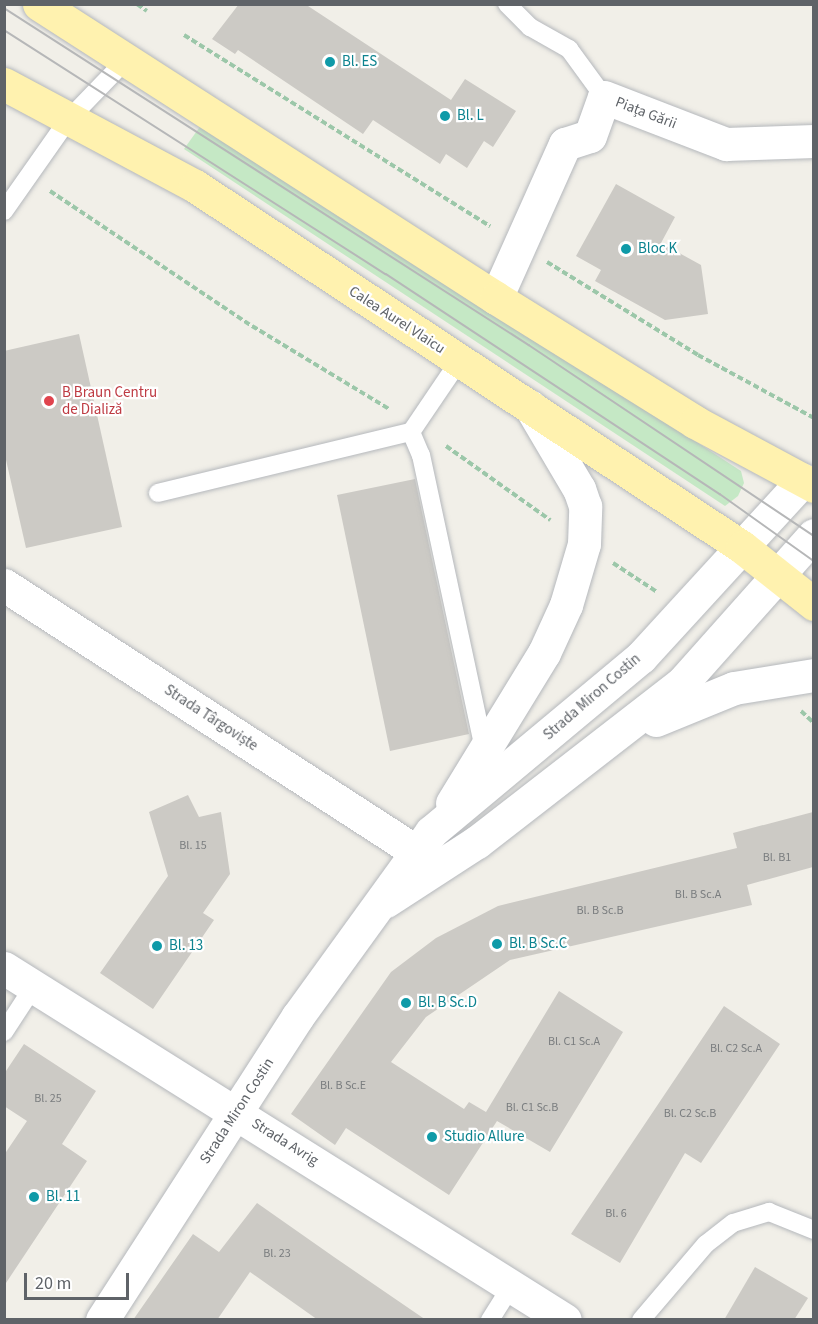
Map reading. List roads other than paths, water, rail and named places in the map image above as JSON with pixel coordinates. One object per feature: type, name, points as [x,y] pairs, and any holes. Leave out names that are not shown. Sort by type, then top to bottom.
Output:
[{"type":"main road","points":[[39,4],[496,298],[695,422],[808,483]]},
{"type":"main road","name":"Calea Aurel Vlaicu","points":[[4,84],[195,186],[742,547],[778,575]]},
{"type":"main road","name":"Piața Gării","points":[[496,298],[565,144],[590,136],[604,97],[726,144],[813,141]]},
{"type":"main road","points":[[424,842],[484,751],[554,632],[584,544],[587,526],[579,489],[530,406]]},
{"type":"main road","name":"Strada Miron Costin","points":[[102,1320],[236,1112],[376,906],[424,842],[594,698],[685,610],[742,547],[808,483]]},
{"type":"main road","name":"Strada Miron Costin","points":[[376,906],[422,882],[611,742],[682,683],[813,535]]},
{"type":"main road","points":[[778,575],[813,604]]},
{"type":"main road","name":"Strada Târgoviște","points":[[4,585],[424,842]]},
{"type":"main road","points":[[611,742],[701,699],[769,680],[813,675]]},
{"type":"main road","name":"Strada Avrig","points":[[4,968],[565,1320]]},
{"type":"lane","points":[[507,4],[530,27],[569,49],[604,97]]},
{"type":"lane","points":[[4,211],[27,175],[68,120],[126,60]]},
{"type":"lane","points":[[158,493],[414,429],[459,361]]},
{"type":"lane","points":[[414,429],[484,751]]},
{"type":"lane","points":[[4,1032],[34,986]]},
{"type":"lane","points":[[642,1320],[706,1244],[733,1223],[770,1212],[811,1225]]},
{"type":"lane","points":[[490,1320],[512,1286]]},
{"type":"tram line","points":[[4,8],[529,345],[814,536]]},
{"type":"tram line","points":[[4,30],[386,274],[720,494],[814,561]]},
{"type":"place","name":"Bl. ES","points":[[330,62]]},
{"type":"place","name":"Bl. L","points":[[445,116]]},
{"type":"place","name":"Bloc K","points":[[626,249]]},
{"type":"place","name":"B Braun Centru de Dializă","points":[[49,401]]},
{"type":"place","name":"Bl. B Sc.C","points":[[497,944]]},
{"type":"place","name":"Bl. 13","points":[[157,946]]},
{"type":"place","name":"Bl. B Sc.D","points":[[406,1003]]},
{"type":"place","name":"Studio Allure","points":[[432,1137]]},
{"type":"place","name":"Bl. 11","points":[[34,1197]]}]
